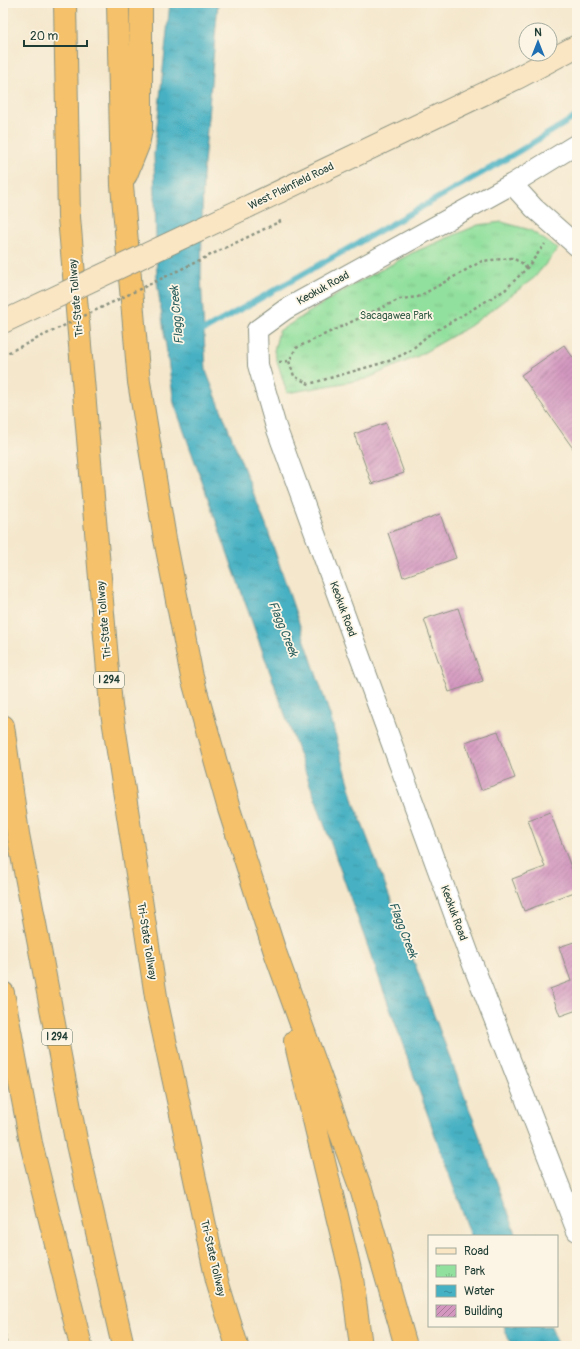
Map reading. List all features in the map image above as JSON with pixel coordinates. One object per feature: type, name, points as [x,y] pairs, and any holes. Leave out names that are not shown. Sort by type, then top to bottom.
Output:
[{"type":"highway","name":"Tri-State Tollway","points":[[65,3],[70,217],[111,706],[157,1003],[217,1281],[237,1346]]},
{"type":"highway","points":[[118,3],[122,185],[139,382],[165,539],[192,677],[229,809],[276,952],[362,1192],[406,1346]]},
{"type":"highway","points":[[122,185],[138,145],[141,129],[141,3]]},
{"type":"highway","name":"I 294","points":[[3,726],[18,834],[76,1140],[123,1346]]},
{"type":"highway","points":[[276,952],[306,1089],[352,1278],[361,1346]]},
{"type":"highway","points":[[3,993],[31,1143],[82,1346]]},
{"type":"main road","name":"West Plainfield Road","points":[[3,322],[519,77],[577,46]]},
{"type":"street","name":"Keokuk Road","points":[[577,144],[512,184],[286,309],[257,330],[258,365],[276,427],[468,952],[577,1230]]},
{"type":"street","points":[[512,184],[534,208],[577,246]]},
{"type":"path","points":[[3,355],[281,220]]},
{"type":"path","points":[[526,268],[522,263],[512,258],[482,261],[418,297],[400,298],[296,348],[289,361],[294,376],[309,384],[389,361],[410,352],[427,336],[505,290],[526,268],[544,245],[554,226]]},
{"type":"path","points":[[3,1323],[6,1342],[3,1343]]},
{"type":"green space","name":"Sacagawea Park","points":[[502,222],[530,230],[558,249],[534,278],[470,326],[418,356],[366,379],[287,393],[274,351],[279,331],[348,288],[412,253],[478,225]]},
{"type":"water","name":"Flagg Creek","points":[[170,3],[218,3],[203,175],[201,277],[206,371],[267,528],[330,715],[355,805],[517,1235],[471,1235],[174,403],[157,281],[154,154]]},
{"type":"water","points":[[504,1327],[551,1327],[558,1346],[511,1346]]},
{"type":"building","points":[[564,345],[577,363],[577,454],[521,375]]},
{"type":"building","points":[[386,423],[404,473],[372,484],[354,434]]},
{"type":"building","points":[[440,514],[456,558],[403,577],[388,533]]},
{"type":"building","points":[[458,608],[483,681],[449,692],[424,619]]},
{"type":"building","points":[[498,731],[515,778],[481,790],[465,742]]},
{"type":"building","points":[[550,812],[577,883],[577,891],[524,911],[512,879],[545,867],[528,820]]},
{"type":"building","points":[[577,941],[577,1010],[560,1016],[550,989],[571,981],[559,947]]},
{"type":"waterway","points":[[197,334],[496,165],[577,116]]}]
